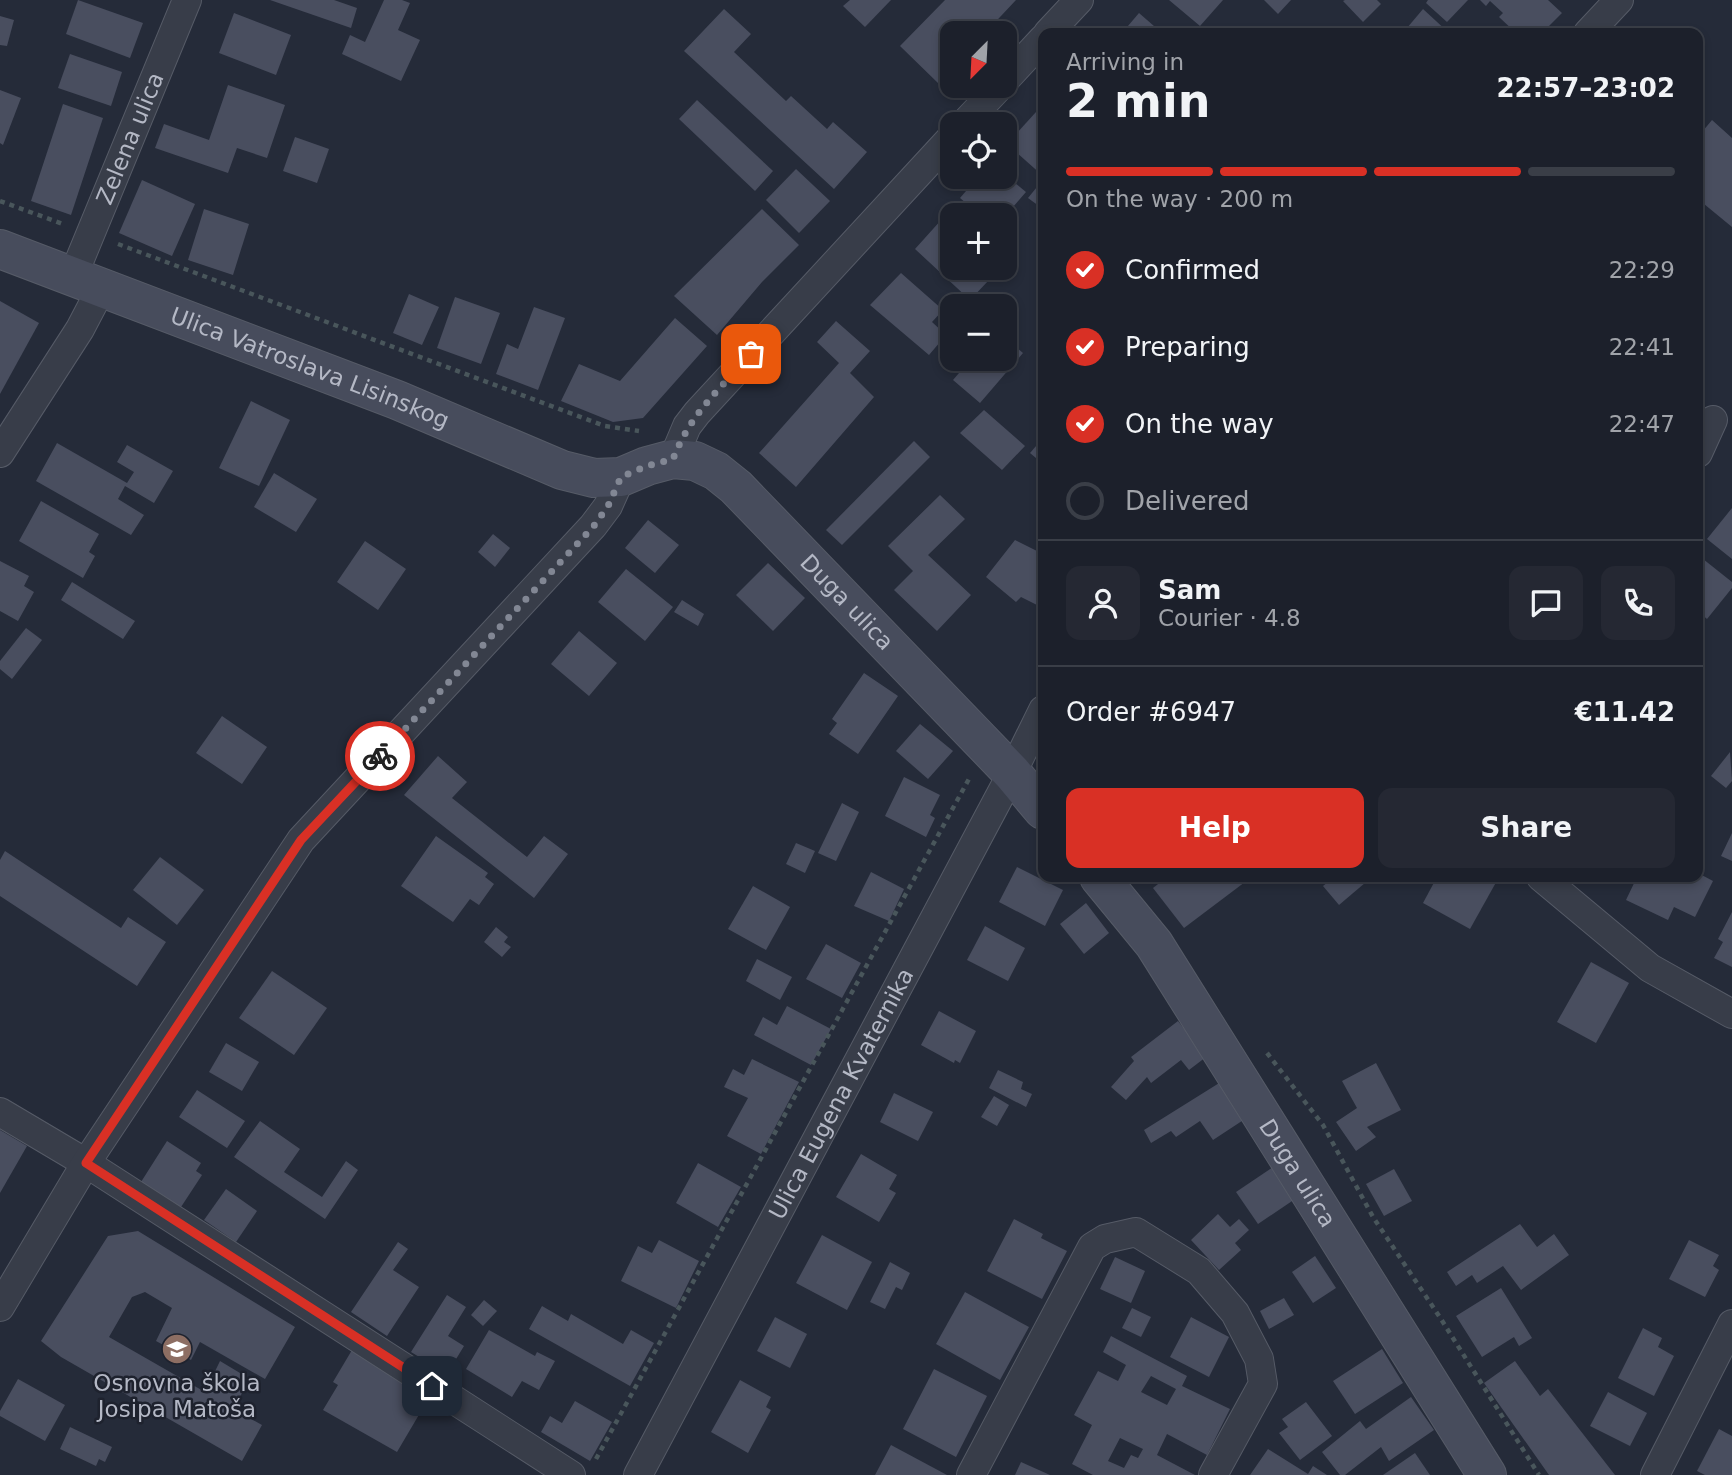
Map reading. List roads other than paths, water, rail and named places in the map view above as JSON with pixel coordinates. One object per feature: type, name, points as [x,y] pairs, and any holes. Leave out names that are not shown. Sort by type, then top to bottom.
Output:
[{"type":"main road","name":"Ulica Vatroslava Lisinskog","points":[[0,249],[397,400],[562,470],[594,478],[621,477]]},
{"type":"main road","name":"Duga ulica","points":[[621,477],[677,449],[716,471],[736,487],[999,760],[1038,804]]},
{"type":"main road","name":"Duga ulica","points":[[1102,882],[1154,944],[1487,1475]]},
{"type":"street","name":"Zelena ulica","points":[[0,453],[80,329],[88,282],[90,234],[187,0]]},
{"type":"street","points":[[1053,28],[1079,0]]},
{"type":"street","points":[[1593,28],[1619,0]]},
{"type":"street","points":[[1017,67],[1038,44]]},
{"type":"street","points":[[975,112],[989,98]]},
{"type":"street","points":[[677,449],[697,413],[940,150]]},
{"type":"street","points":[[1703,442],[1713,420]]},
{"type":"street","points":[[0,1307],[86,1163],[301,840],[593,527],[608,506],[621,477]]},
{"type":"street","name":"Ulica Eugena Kvaternika","points":[[638,1475],[999,760],[1038,716]]},
{"type":"street","points":[[1547,882],[1650,968],[1732,1014]]},
{"type":"street","points":[[0,1112],[582,1469]]},
{"type":"street","points":[[971,1475],[1092,1247],[1105,1239],[1136,1231],[1199,1272],[1235,1313],[1259,1359],[1263,1384],[1213,1475]]},
{"type":"street","points":[[1655,1475],[1732,1324]]},
{"type":"place","name":"Osnovna škola Josipa Matoša","points":[[177,1349]]}]
